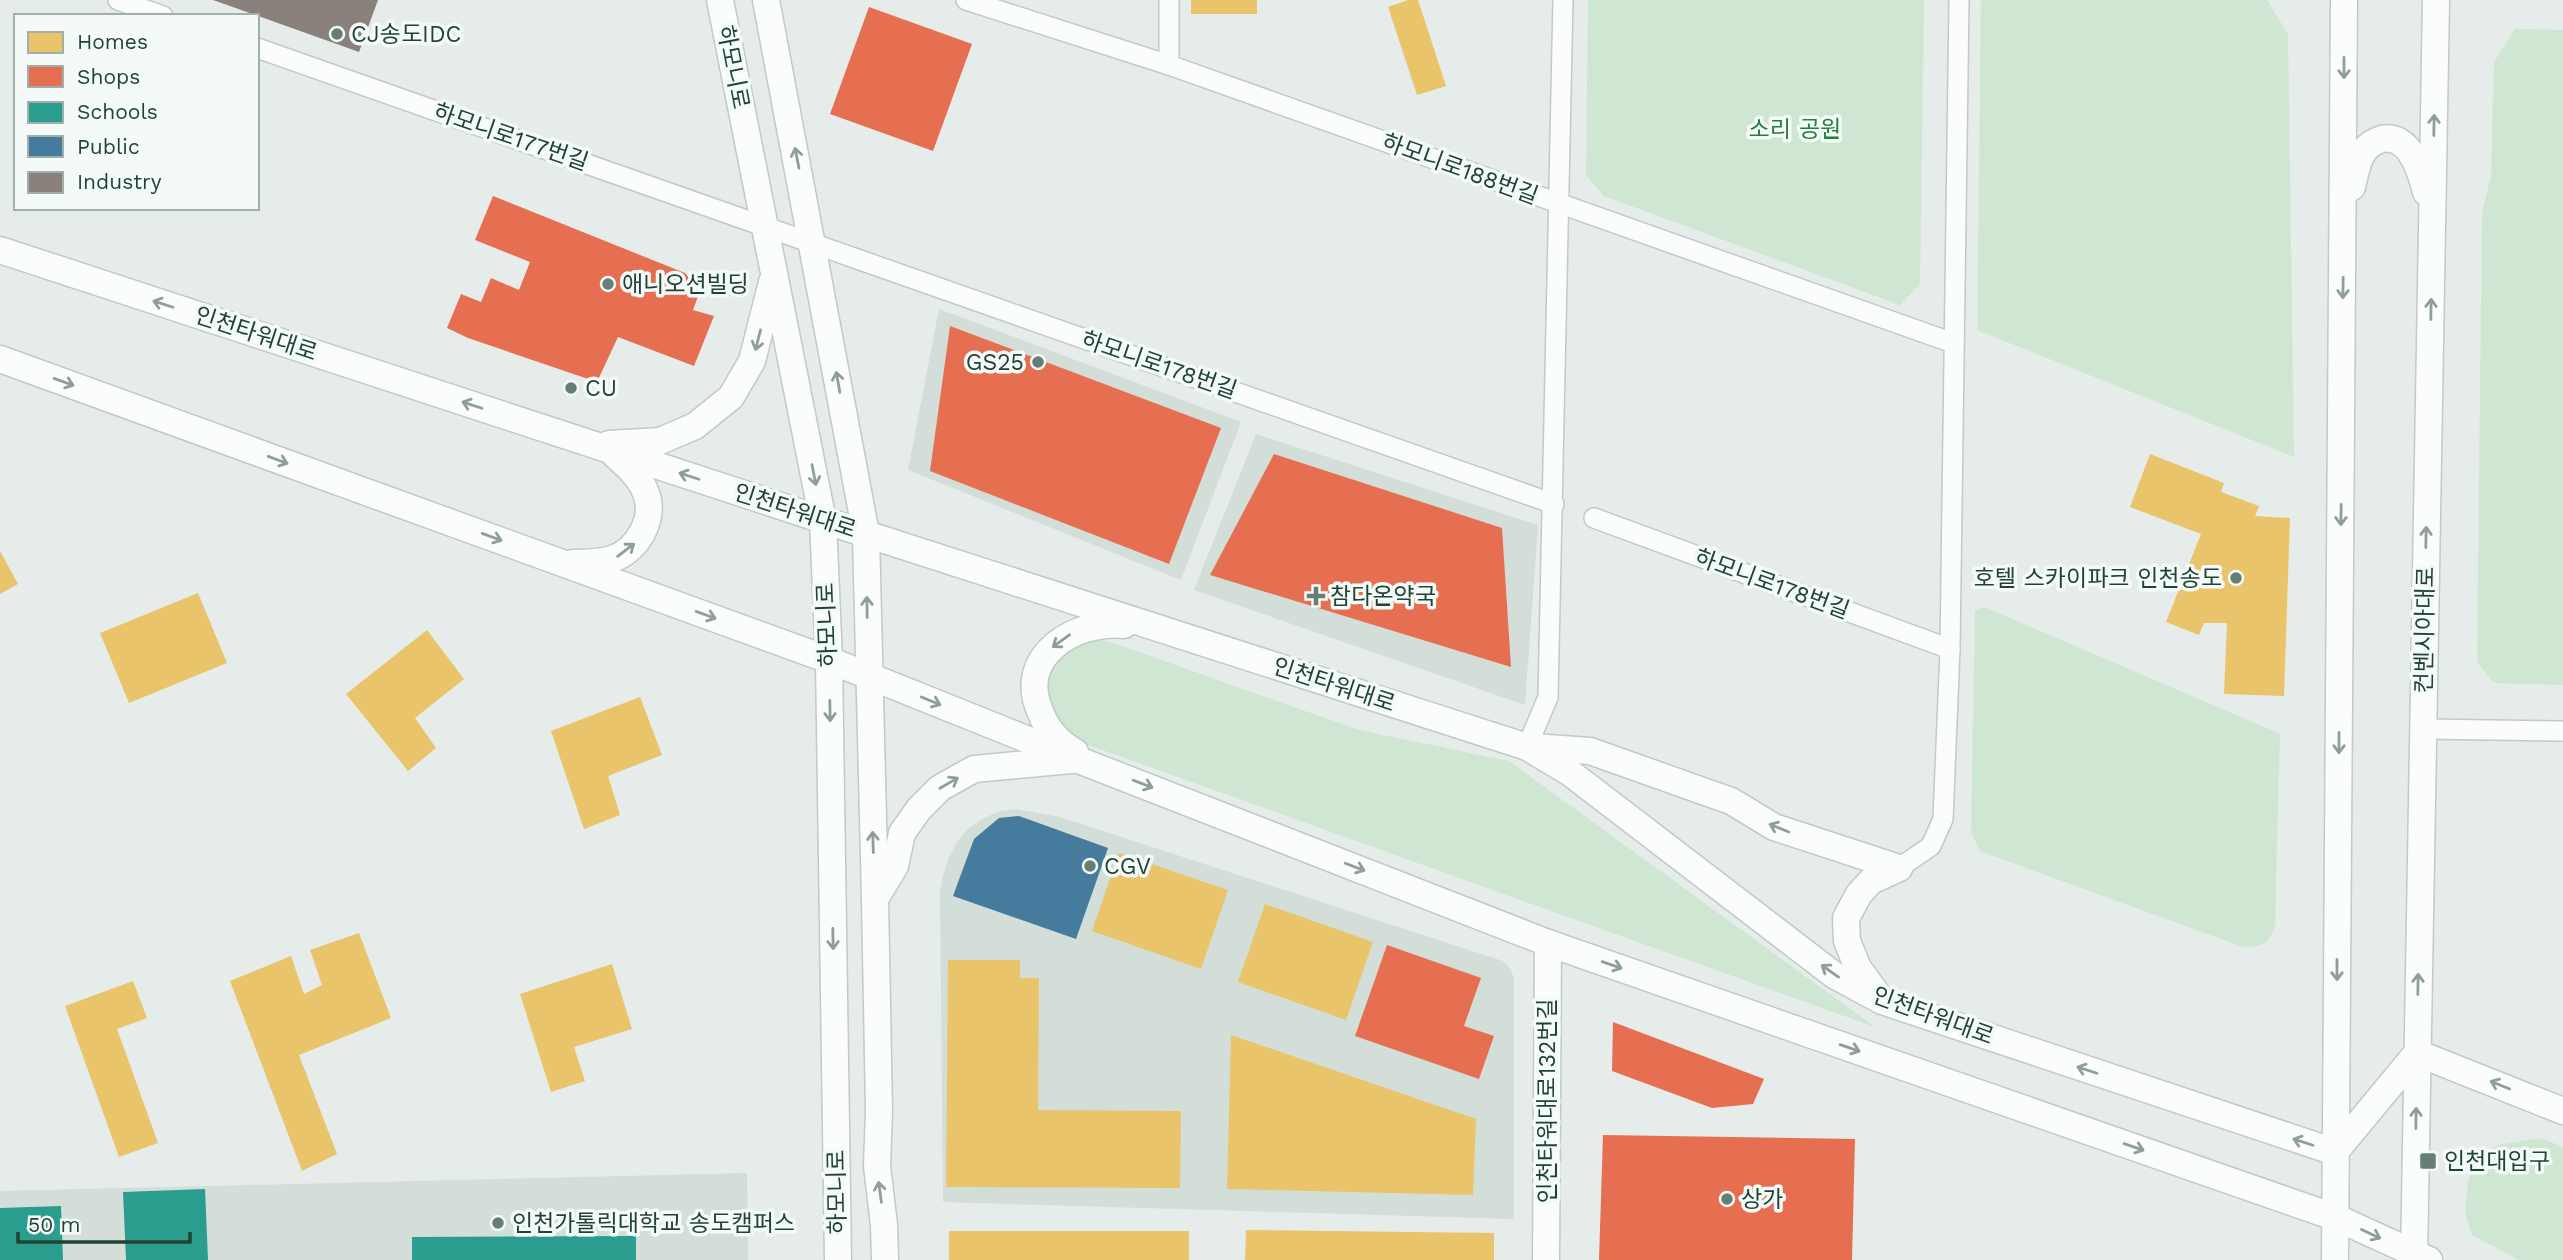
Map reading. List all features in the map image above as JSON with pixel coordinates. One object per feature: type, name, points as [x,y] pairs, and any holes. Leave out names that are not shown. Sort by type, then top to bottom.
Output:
[{"type":"main road","name":"하모니로","points":[[720,0],[823,521],[829,660],[838,1260]]},
{"type":"main road","name":"하모니로","points":[[766,0],[866,534],[879,1111],[877,1166],[885,1260]]},
{"type":"main road","points":[[2335,1260],[2344,0]]},
{"type":"main road","name":"컨벤시아대로","points":[[2419,1258],[2417,1053],[2436,0]]},
{"type":"main road","points":[[2344,219],[2364,151],[2373,142],[2386,138],[2400,142],[2409,150],[2420,168],[2432,218]]},
{"type":"main road","name":"인천타워대로","points":[[0,250],[823,521],[1527,747],[1569,772],[1834,975],[1882,1001],[2335,1152]]},
{"type":"main road","points":[[601,448],[660,441],[695,426],[731,397],[752,361],[775,274]]},
{"type":"main road","points":[[0,359],[829,660],[1548,943],[2337,1218],[2419,1258]]},
{"type":"main road","points":[[561,562],[587,563],[612,559],[631,548],[644,529],[649,507],[648,496],[633,472],[601,448]]},
{"type":"main road","points":[[1088,763],[1070,750],[1043,721],[1035,700],[1034,682],[1039,665],[1051,648],[1069,634],[1087,627],[1122,625],[1174,634]]},
{"type":"main road","points":[[1527,747],[1590,751],[1731,801],[1774,827],[1899,868]]},
{"type":"main road","points":[[875,899],[895,866],[902,833],[919,809],[940,788],[974,769],[1088,763]]},
{"type":"main road","points":[[1844,850],[1857,863],[1862,875],[1859,894]]},
{"type":"main road","points":[[1882,1001],[1858,968],[1847,941],[1846,918],[1859,894],[1871,881],[1899,868]]},
{"type":"main road","name":"인천타워대로132번길","points":[[1546,1260],[1548,943]]},
{"type":"main road","points":[[2335,1152],[2417,1053],[2563,1111]]},
{"type":"street","points":[[118,0],[157,14]]},
{"type":"street","name":"하모니로188번길","points":[[966,0],[1169,65],[1953,343]]},
{"type":"street","points":[[1169,0],[1169,65]]},
{"type":"street","points":[[1527,747],[1548,697],[1563,0]]},
{"type":"street","points":[[1899,868],[1931,846],[1943,819],[1950,649],[1959,0]]},
{"type":"street","name":"하모니로177번길","points":[[259,49],[765,226]]},
{"type":"street","name":"하모니로178번길","points":[[765,226],[1554,503]]},
{"type":"street","name":"하모니로178번길","points":[[1594,518],[1950,649]]},
{"type":"street","points":[[2423,729],[2563,731]]},
{"type":"shaded area","points":[[939,309],[1241,422],[1181,580],[908,470]]},
{"type":"shaded area","points":[[1256,434],[1538,525],[1525,705],[1194,590]]},
{"type":"shaded area","points":[[1016,809],[1060,817],[1503,961],[1511,969],[1514,979],[1514,1219],[943,1202],[940,892],[948,859],[969,828],[1000,811]]},
{"type":"shaded area","name":"인천가톨릭대학교 송도캠퍼스","points":[[747,1173],[748,1260],[0,1260],[0,1191]]},
{"type":"green space","name":"소리 공원","points":[[1588,0],[1924,0],[1920,284],[1900,305],[1604,196],[1586,175]]},
{"type":"green space","points":[[1981,0],[2267,0],[2288,34],[2294,457],[1977,330]]},
{"type":"green space","points":[[2515,29],[2563,30],[2563,685],[2494,683],[2477,662],[2482,213],[2491,176],[2494,62]]},
{"type":"green space","points":[[1984,607],[2280,734],[2275,926],[2267,941],[2260,945],[2243,947],[1980,851],[1971,833],[1975,611]]},
{"type":"green space","points":[[1091,638],[1108,641],[1359,730],[1509,761],[1875,1027],[1080,742],[1063,728],[1045,696],[1047,672],[1058,655]]},
{"type":"green space","points":[[2541,1138],[2563,1147],[2563,1260],[2519,1260],[2472,1235],[2465,1212],[2468,1181],[2479,1159],[2498,1145]]},
{"type":"building: Homes","points":[[1191,0],[1257,0],[1257,14],[1191,14]]},
{"type":"building: Homes","points":[[1408,0],[1418,0],[1446,86],[1417,95],[1388,7]]},
{"type":"building: Homes","name":"호텔 스카이파크 인천송도","points":[[2150,454],[2224,483],[2221,492],[2259,506],[2255,516],[2290,518],[2284,696],[2224,694],[2227,623],[2204,623],[2199,635],[2166,622],[2201,534],[2130,507]]},
{"type":"building: Homes","points":[[0,551],[18,584],[0,594]]},
{"type":"building: Homes","points":[[198,593],[227,663],[129,703],[100,633]]},
{"type":"building: Homes","points":[[427,630],[464,679],[415,718],[436,748],[408,771],[346,694]]},
{"type":"building: Homes","points":[[640,697],[662,755],[608,776],[620,815],[584,829],[551,731]]},
{"type":"building: Homes","points":[[1119,853],[1228,890],[1201,969],[1092,931]]},
{"type":"building: Homes","points":[[1265,904],[1373,942],[1346,1020],[1238,982]]},
{"type":"building: Homes","points":[[359,933],[391,1018],[299,1055],[337,1154],[302,1171],[230,981],[291,956],[304,994],[322,985],[310,950]]},
{"type":"building: Homes","points":[[948,960],[1020,960],[1020,978],[1039,978],[1038,1110],[1181,1111],[1180,1188],[946,1187]]},
{"type":"building: Homes","points":[[612,964],[632,1029],[574,1047],[585,1081],[551,1092],[520,994]]},
{"type":"building: Homes","points":[[133,981],[147,1018],[117,1029],[158,1143],[119,1157],[65,1006]]},
{"type":"building: Homes","points":[[1231,1035],[1476,1119],[1473,1195],[1227,1189]]},
{"type":"building: Homes","points":[[1246,1230],[1494,1233],[1494,1260],[1245,1260]]},
{"type":"building: Homes","points":[[949,1231],[1189,1231],[1189,1260],[949,1260]]},
{"type":"building: Shops","points":[[869,7],[972,44],[933,151],[830,114]]},
{"type":"building: Shops","name":"애니오션빌딩","points":[[493,196],[685,273],[700,291],[693,310],[714,316],[694,366],[618,337],[597,382],[468,338],[447,328],[461,294],[481,302],[491,278],[519,290],[530,262],[475,240]]},
{"type":"building: Shops","points":[[950,326],[1221,428],[1169,564],[930,471]]},
{"type":"building: Shops","points":[[1274,454],[1502,528],[1511,667],[1210,575]]},
{"type":"building: Shops","points":[[1387,945],[1481,978],[1464,1026],[1494,1036],[1479,1079],[1355,1036]]},
{"type":"building: Shops","points":[[1613,1022],[1764,1079],[1753,1104],[1712,1108],[1612,1071]]},
{"type":"building: Shops","name":"상가","points":[[1603,1135],[1855,1139],[1852,1260],[1599,1260]]},
{"type":"building: Schools","points":[[205,1189],[208,1260],[126,1260],[123,1192]]},
{"type":"building: Schools","points":[[61,1206],[63,1260],[0,1260],[0,1208]]},
{"type":"building: Schools","points":[[636,1236],[636,1260],[412,1260],[412,1237]]},
{"type":"building: Public","points":[[1019,816],[1108,848],[1076,939],[953,896],[974,839],[999,818]]},
{"type":"building: Industry","name":"CJ송도IDC","points":[[213,0],[378,0],[359,52],[259,16],[259,14]]},
{"type":"place","name":"CJ송도IDC","points":[[337,34]]},
{"type":"place","name":"애니오션빌딩","points":[[608,284]]},
{"type":"place","name":"GS25","points":[[1038,362]]},
{"type":"place","name":"CU","points":[[571,388]]},
{"type":"place","name":"호텔 스카이파크 인천송도","points":[[2236,578]]},
{"type":"place","name":"참다온약국","points":[[1316,596]]},
{"type":"place","name":"CGV","points":[[1090,866]]},
{"type":"place","name":"인천대입구","points":[[2428,1161]]},
{"type":"place","name":"상가","points":[[1727,1199]]},
{"type":"place","name":"인천가톨릭대학교 송도캠퍼스","points":[[498,1223]]}]
